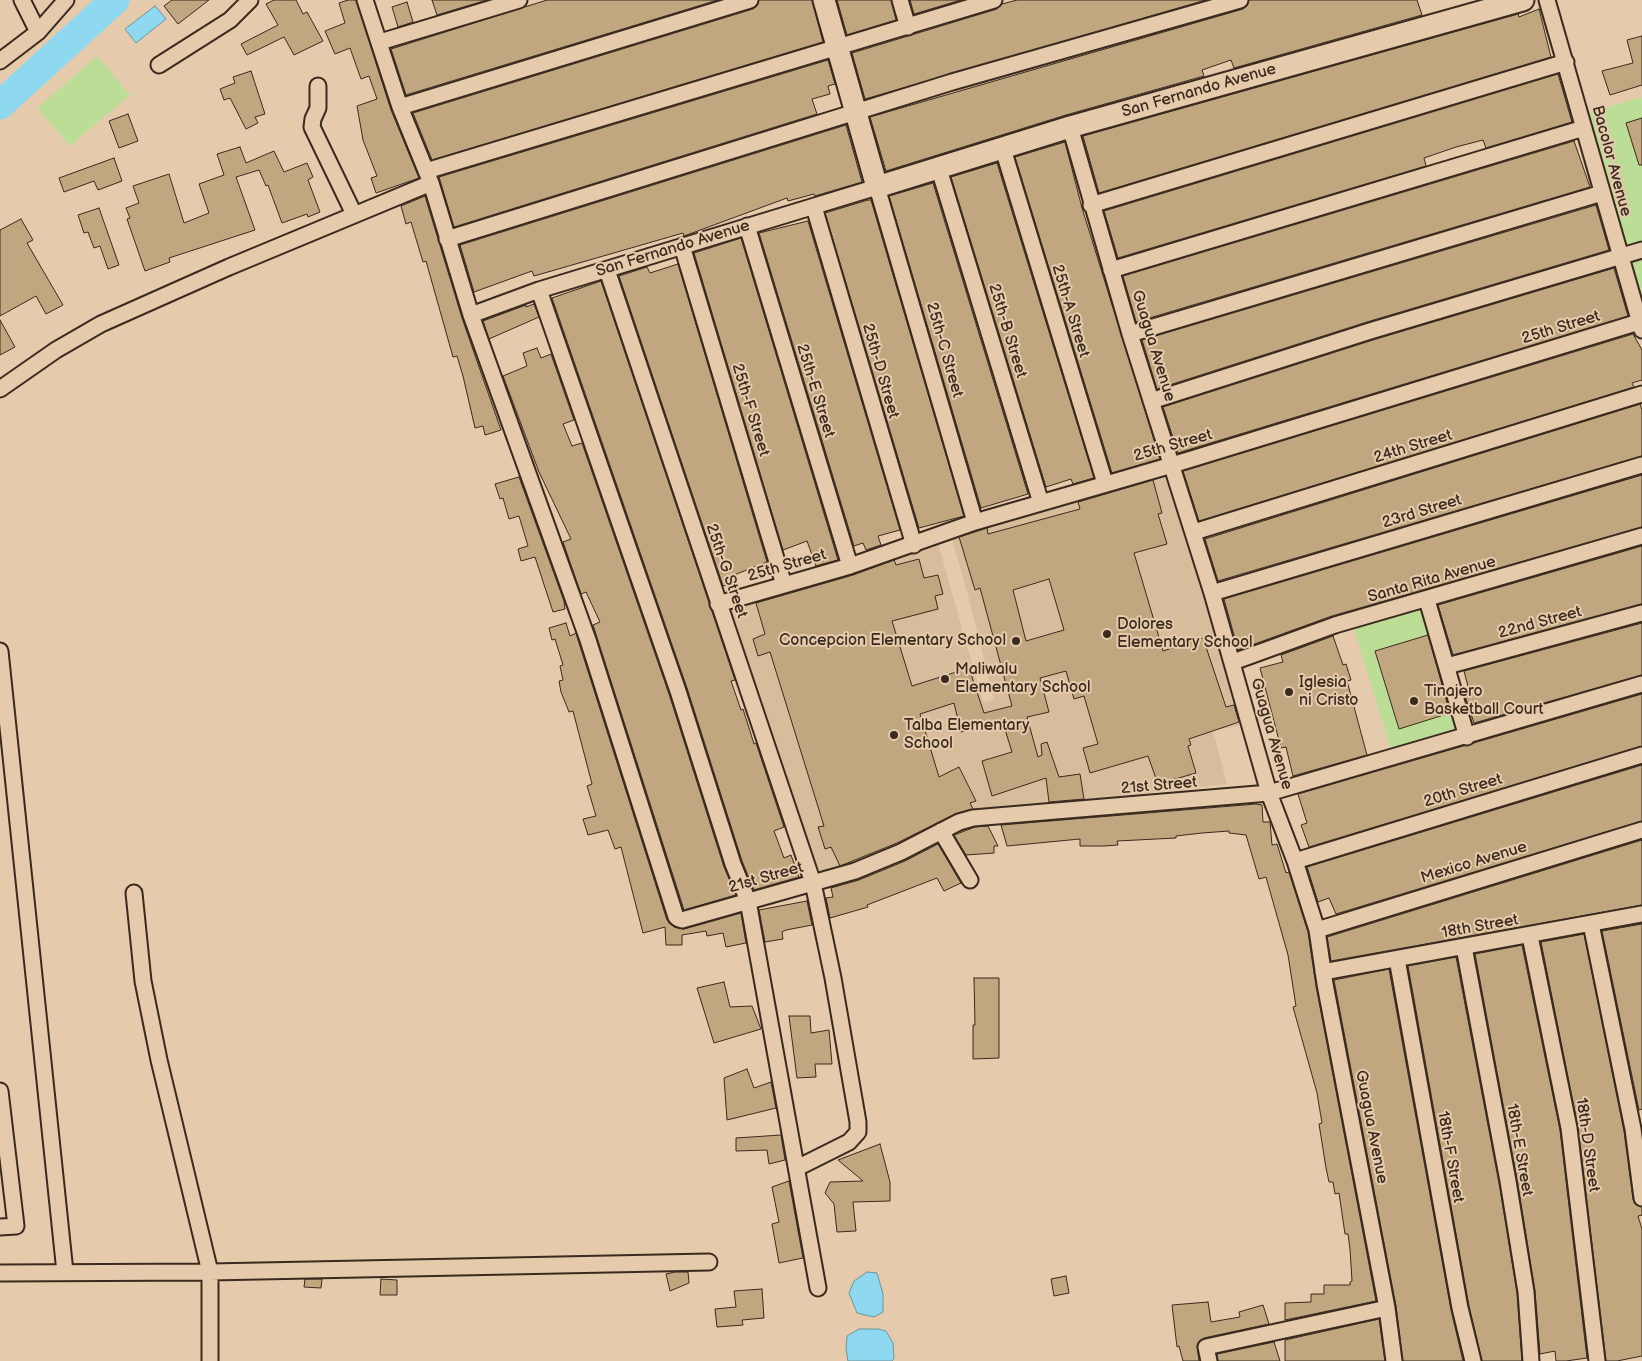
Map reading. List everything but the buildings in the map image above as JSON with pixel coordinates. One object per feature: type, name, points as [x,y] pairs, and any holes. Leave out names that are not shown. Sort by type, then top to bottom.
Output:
[{"type":"main road","points":[[824,0],[877,187]]},
{"type":"main road","name":"San Fernando Avenue","points":[[877,187],[1070,127],[1523,0]]},
{"type":"street","points":[[22,0],[38,32]]},
{"type":"street","points":[[0,61],[38,32],[66,0]]},
{"type":"street","points":[[159,65],[230,20],[250,0]]},
{"type":"street","points":[[366,0],[400,108],[429,177],[471,315]]},
{"type":"street","points":[[380,42],[519,0]]},
{"type":"street","points":[[400,108],[750,0]]},
{"type":"street","points":[[900,0],[908,27]]},
{"type":"street","points":[[0,389],[56,350],[101,324],[354,214],[429,177],[837,47],[908,27],[972,3],[994,0]]},
{"type":"street","points":[[447,239],[952,82],[1240,0]]},
{"type":"street","name":"Bacolor Avenue","points":[[1547,0],[1566,62],[1619,257],[1641,326]]},
{"type":"street","points":[[1091,204],[1566,62]]},
{"type":"street","points":[[318,86],[318,108],[312,127],[354,214]]},
{"type":"street","name":"Guagua Avenue","points":[[1070,127],[1130,334],[1194,532],[1233,662],[1269,794],[1295,861],[1317,930],[1323,972],[1387,1308],[1394,1361]]},
{"type":"street","points":[[1111,270],[1584,128]]},
{"type":"street","name":"25th-A Street","points":[[1003,149],[1105,483]]},
{"type":"street","name":"25th-B Street","points":[[939,169],[1041,503]]},
{"type":"street","name":"San Fernando Avenue","points":[[471,315],[539,290],[877,187]]},
{"type":"street","name":"25th-C Street","points":[[877,187],[976,522]]},
{"type":"street","points":[[1130,334],[1602,192]]},
{"type":"street","name":"25th-D Street","points":[[814,206],[914,545]]},
{"type":"street","name":"25th-E Street","points":[[747,226],[850,566]]},
{"type":"street","name":"25th-F Street","points":[[682,246],[784,585]]},
{"type":"street","points":[[1151,401],[1370,331],[1642,250]]},
{"type":"street","name":"25th-G Street","points":[[607,270],[718,604],[743,668],[758,724],[813,883],[833,978],[858,1122],[858,1132],[849,1142],[797,1168]]},
{"type":"street","points":[[539,290],[678,691],[733,864],[748,901],[818,1288]]},
{"type":"street","name":"21st Street","points":[[471,315],[588,640],[676,916],[682,920],[855,871],[901,852],[941,831],[973,818],[1269,794],[1642,684]]},
{"type":"street","name":"25th Street","points":[[718,604],[850,566],[976,522],[1105,483],[1172,465],[1641,326]]},
{"type":"street","name":"24th Street","points":[[1194,532],[1642,394]]},
{"type":"street","name":"23rd Street","points":[[1212,593],[1642,465]]},
{"type":"street","name":"Santa Rita Avenue","points":[[1233,662],[1334,625],[1427,600],[1642,536]]},
{"type":"street","points":[[1427,600],[1467,736]]},
{"type":"street","name":"22nd Street","points":[[1447,666],[1642,613]]},
{"type":"street","points":[[0,651],[65,1272]]},
{"type":"street","name":"20th Street","points":[[1295,861],[1642,755]]},
{"type":"street","name":"Mexico Avenue","points":[[1317,930],[1642,830]]},
{"type":"street","points":[[941,831],[970,880]]},
{"type":"street","points":[[134,894],[145,990],[159,1060],[210,1272],[210,1361]]},
{"type":"street","name":"18th Street","points":[[1323,972],[1530,936],[1642,914]]},
{"type":"street","points":[[1591,924],[1632,1129],[1642,1198]]},
{"type":"street","name":"18th-D Street","points":[[1530,936],[1569,1128],[1597,1361]]},
{"type":"street","name":"18th-E Street","points":[[1464,947],[1508,1181],[1526,1292],[1531,1361]]},
{"type":"street","name":"18th-F Street","points":[[1396,959],[1460,1308],[1473,1361]]},
{"type":"street","points":[[0,1091],[3,1142],[16,1226],[0,1226]]},
{"type":"street","points":[[0,1272],[210,1272],[709,1262]]},
{"type":"street","points":[[1207,1354],[1387,1308]]},
{"type":"shaded area","points":[[1167,469],[1246,724],[1213,731],[1227,784],[1096,799],[980,808],[820,875],[727,605],[937,540],[983,702],[994,700],[950,532]]},
{"type":"green space","points":[[97,56],[130,95],[70,146],[37,108]]},
{"type":"green space","points":[[1642,97],[1642,326],[1580,115]]},
{"type":"green space","name":"Tinajero Basketball Court","points":[[1422,604],[1461,733],[1392,754],[1353,625]]},
{"type":"water","points":[[155,6],[166,19],[136,43],[125,29]]},
{"type":"water","points":[[867,1272],[877,1273],[883,1294],[883,1312],[874,1317],[857,1313],[849,1293],[854,1281]]},
{"type":"water","points":[[859,1329],[886,1331],[893,1343],[894,1358],[892,1361],[848,1361],[846,1349],[847,1336]]},
{"type":"waterway","points":[[0,105],[115,0]]},
{"type":"place","name":"Dolores Elementary School","points":[[1107,634]]},
{"type":"place","name":"Concepcion Elementary School","points":[[1016,641]]},
{"type":"place","name":"Maliwalu Elementary School","points":[[945,679]]},
{"type":"place","name":"Iglesia ni Cristo","points":[[1289,692]]},
{"type":"place","name":"Tinajero Basketball Court","points":[[1414,701]]},
{"type":"place","name":"Talba Elementary School","points":[[894,735]]}]
